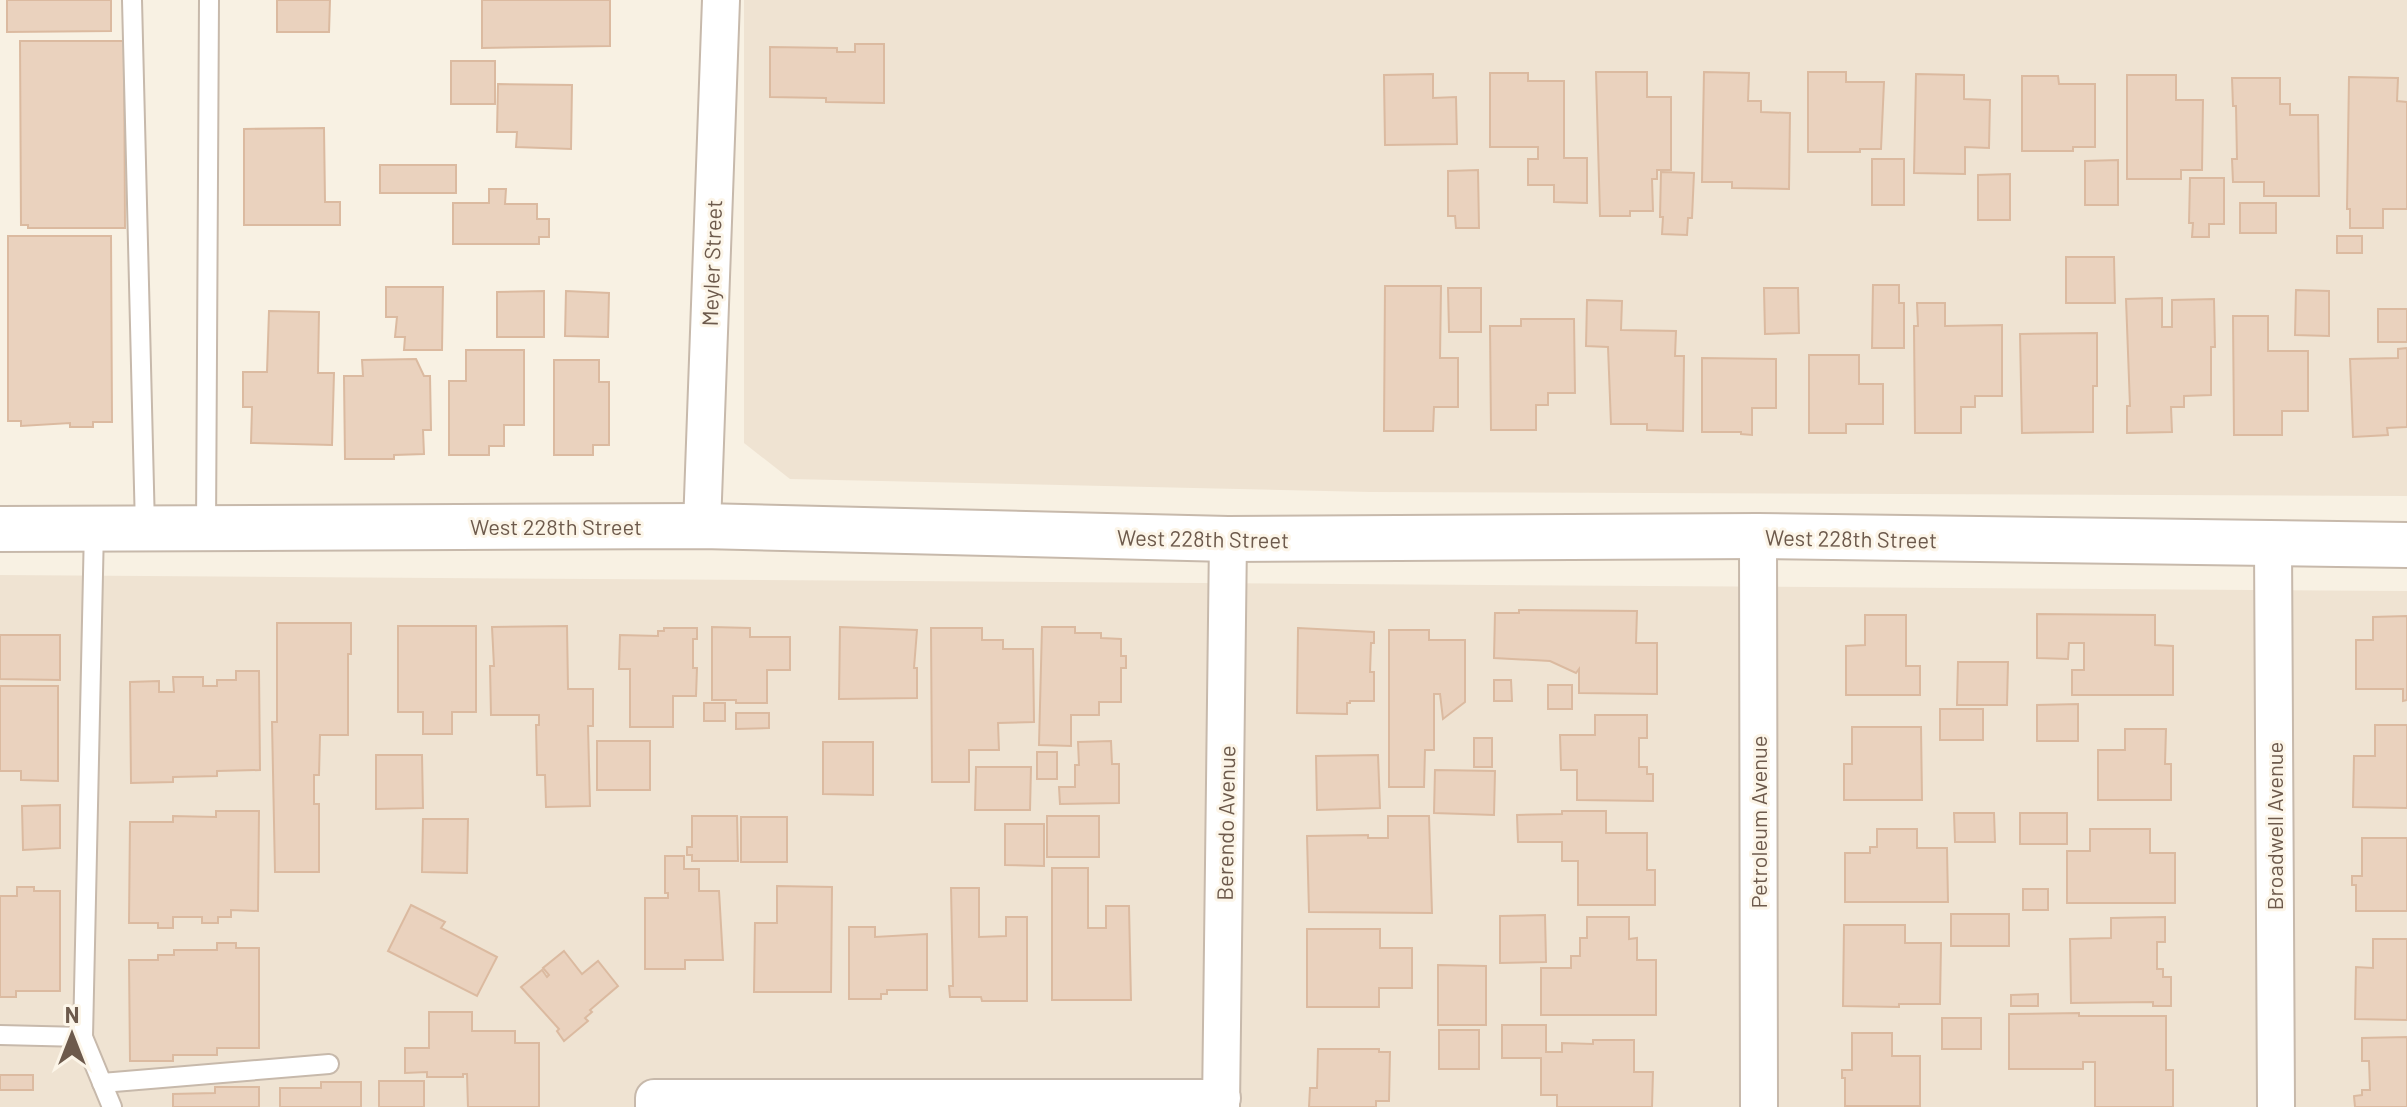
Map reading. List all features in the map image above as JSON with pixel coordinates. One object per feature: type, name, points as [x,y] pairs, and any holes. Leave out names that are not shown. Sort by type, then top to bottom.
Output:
[{"type":"street","name":"Meyler Street","points":[[702,526],[721,0]]},
{"type":"street","name":"West 228th Street","points":[[0,529],[702,526],[1228,539],[1758,536],[2407,545]]},
{"type":"street","name":"Petroleum Avenue","points":[[1758,536],[1759,1107]]},
{"type":"street","name":"Berendo Avenue","points":[[1222,1102],[1228,539]]},
{"type":"street","name":"Broadwell Avenue","points":[[2273,545],[2276,1107]]},
{"type":"street","points":[[654,1102],[1222,1102]]},
{"type":"lane","points":[[132,0],[145,528]]},
{"type":"lane","points":[[206,528],[209,0]]},
{"type":"lane","points":[[94,528],[83,1037],[112,1107]]},
{"type":"lane","points":[[0,1035],[83,1037]]},
{"type":"lane","points":[[102,1083],[329,1064]]},
{"type":"shaded area","points":[[744,0],[2407,0],[2407,496],[1370,492],[790,479],[744,443]]},
{"type":"shaded area","points":[[0,575],[2407,591],[2407,1107],[0,1107]]},
{"type":"building","points":[[7,0],[111,0],[111,31],[7,32]]},
{"type":"building","points":[[277,0],[330,0],[329,32],[277,32]]},
{"type":"building","points":[[482,0],[610,0],[610,46],[482,48]]},
{"type":"building","points":[[20,41],[124,41],[125,228],[28,228],[28,225],[21,225]]},
{"type":"building","points":[[855,44],[884,44],[884,103],[770,97],[770,47],[837,48],[837,52],[855,52]]},
{"type":"building","points":[[451,61],[495,61],[495,104],[451,104]]},
{"type":"building","points":[[1596,72],[1647,72],[1647,97],[1671,97],[1671,170],[1657,170],[1657,179],[1652,179],[1653,211],[1630,211],[1630,216],[1600,216]]},
{"type":"building","points":[[1704,72],[1749,73],[1748,101],[1761,101],[1761,112],[1790,113],[1789,189],[1732,188],[1732,182],[1702,182]]},
{"type":"building","points":[[1808,72],[1846,72],[1846,82],[1884,82],[1881,149],[1808,152]]},
{"type":"building","points":[[1490,73],[1528,73],[1528,81],[1564,81],[1564,158],[1587,158],[1587,203],[1554,202],[1554,185],[1528,185],[1528,159],[1538,159],[1538,147],[1490,147]]},
{"type":"building","points":[[1433,74],[1433,98],[1456,97],[1457,144],[1385,145],[1384,75]]},
{"type":"building","points":[[1916,74],[1964,75],[1964,99],[1990,100],[1989,148],[1965,147],[1965,174],[1914,173]]},
{"type":"building","points":[[2127,75],[2176,75],[2176,100],[2203,100],[2202,170],[2181,170],[2181,179],[2127,179]]},
{"type":"building","points":[[2022,76],[2058,76],[2059,84],[2095,84],[2095,147],[2073,147],[2073,151],[2022,151]]},
{"type":"building","points":[[2349,77],[2398,78],[2397,101],[2407,102],[2407,209],[2383,209],[2383,228],[2350,228],[2350,209],[2347,209]]},
{"type":"building","points":[[2232,78],[2280,78],[2280,104],[2290,104],[2290,115],[2318,115],[2319,196],[2264,196],[2264,182],[2233,182],[2232,159],[2237,159]]},
{"type":"building","points":[[498,84],[572,85],[571,149],[516,147],[517,132],[497,132]]},
{"type":"building","points":[[324,128],[325,202],[340,202],[340,225],[244,225],[244,129]]},
{"type":"building","points":[[1872,159],[1904,159],[1904,205],[1872,205]]},
{"type":"building","points":[[2118,160],[2118,205],[2085,205],[2085,161]]},
{"type":"building","points":[[380,165],[456,165],[456,193],[380,193]]},
{"type":"building","points":[[1478,170],[1479,228],[1456,228],[1455,216],[1448,216],[1448,171]]},
{"type":"building","points":[[1661,172],[1694,173],[1692,218],[1688,218],[1687,235],[1662,234]]},
{"type":"building","points":[[2010,174],[2010,220],[1978,220],[1978,175]]},
{"type":"building","points":[[2190,178],[2224,178],[2224,224],[2209,224],[2209,237],[2192,237],[2193,223],[2189,223]]},
{"type":"building","points":[[489,189],[506,189],[505,204],[537,204],[537,219],[549,219],[549,237],[539,237],[539,244],[453,244],[453,203],[489,203]]},
{"type":"building","points":[[2240,203],[2276,203],[2276,233],[2240,233]]},
{"type":"building","points":[[8,236],[111,236],[112,422],[93,422],[93,427],[70,427],[70,423],[21,426],[21,421],[8,421]]},
{"type":"building","points":[[2337,236],[2362,236],[2362,253],[2337,253]]},
{"type":"building","points":[[2066,257],[2114,257],[2115,303],[2066,303]]},
{"type":"building","points":[[1873,285],[1899,285],[1899,303],[1904,303],[1904,348],[1872,348]]},
{"type":"building","points":[[1385,286],[1441,286],[1440,358],[1458,358],[1458,407],[1434,407],[1433,431],[1384,431]]},
{"type":"building","points":[[386,287],[443,287],[442,350],[404,350],[405,337],[395,337],[397,317],[386,317]]},
{"type":"building","points":[[1448,288],[1481,288],[1481,332],[1449,332]]},
{"type":"building","points":[[1764,288],[1798,288],[1799,333],[1765,334]]},
{"type":"building","points":[[2296,290],[2329,291],[2329,336],[2295,335]]},
{"type":"building","points":[[544,291],[544,337],[497,337],[497,292]]},
{"type":"building","points":[[566,291],[609,293],[608,337],[565,336]]},
{"type":"building","points":[[2162,298],[2162,327],[2172,327],[2172,300],[2214,299],[2215,347],[2211,347],[2211,395],[2184,396],[2184,407],[2171,407],[2172,432],[2127,433],[2127,406],[2130,406],[2126,299]]},
{"type":"building","points":[[1587,300],[1622,301],[1621,330],[1676,331],[1675,356],[1684,356],[1683,431],[1647,430],[1647,424],[1611,424],[1608,347],[1586,346]]},
{"type":"building","points":[[1917,303],[1945,303],[1945,326],[2002,325],[2002,396],[1975,396],[1975,407],[1961,407],[1961,433],[1915,433],[1914,326],[1918,326]]},
{"type":"building","points":[[2378,309],[2407,309],[2407,342],[2378,342]]},
{"type":"building","points":[[269,311],[319,312],[318,373],[334,373],[332,445],[251,443],[252,407],[243,407],[243,372],[267,372]]},
{"type":"building","points":[[2233,316],[2268,316],[2268,351],[2308,351],[2308,411],[2282,411],[2282,435],[2234,435]]},
{"type":"building","points":[[1521,319],[1574,319],[1575,393],[1548,393],[1548,405],[1536,405],[1536,430],[1491,430],[1490,326],[1521,326]]},
{"type":"building","points":[[2097,333],[2093,432],[2022,433],[2020,334]]},
{"type":"building","points":[[2407,348],[2407,427],[2387,428],[2388,435],[2353,437],[2350,359],[2398,358],[2398,349]]},
{"type":"building","points":[[466,350],[524,350],[524,425],[504,425],[504,446],[489,446],[489,455],[449,455],[449,381],[466,381]]},
{"type":"building","points":[[1809,355],[1859,355],[1859,384],[1883,384],[1883,424],[1846,424],[1846,433],[1809,433]]},
{"type":"building","points":[[1702,358],[1776,359],[1776,408],[1752,408],[1752,435],[1702,432]]},
{"type":"building","points":[[416,359],[424,376],[430,376],[431,430],[423,430],[424,454],[394,455],[394,459],[345,459],[344,376],[363,376],[362,360]]},
{"type":"building","points":[[554,360],[599,360],[599,382],[609,382],[609,445],[593,445],[593,455],[554,455]]},
{"type":"building","points":[[1519,610],[1637,611],[1636,643],[1657,643],[1657,694],[1579,693],[1579,669],[1576,673],[1550,661],[1494,658],[1495,613],[1519,613]]},
{"type":"building","points":[[2037,614],[2155,615],[2155,645],[2173,646],[2173,695],[2072,695],[2072,670],[2084,670],[2084,643],[2069,643],[2068,659],[2037,658]]},
{"type":"building","points":[[1865,615],[1906,615],[1906,666],[1920,666],[1920,695],[1846,695],[1846,646],[1865,645]]},
{"type":"building","points":[[2407,616],[2407,700],[2403,701],[2403,689],[2356,689],[2356,640],[2373,640],[2373,617]]},
{"type":"building","points":[[277,623],[351,623],[348,735],[320,735],[319,775],[314,775],[314,804],[319,804],[319,872],[275,872],[272,722],[277,722]]},
{"type":"building","points":[[398,626],[476,626],[476,712],[452,712],[452,734],[423,734],[423,712],[398,712]]},
{"type":"building","points":[[567,626],[568,689],[593,689],[593,726],[588,726],[590,806],[546,807],[545,775],[537,775],[536,725],[539,725],[539,715],[491,715],[490,666],[494,666],[492,627]]},
{"type":"building","points":[[712,627],[750,628],[750,637],[790,637],[790,670],[767,670],[767,703],[712,700]]},
{"type":"building","points":[[840,627],[917,630],[914,668],[917,668],[917,698],[839,699]]},
{"type":"building","points":[[1042,627],[1075,627],[1075,633],[1101,633],[1101,638],[1121,639],[1121,656],[1126,656],[1126,668],[1121,668],[1121,702],[1099,702],[1099,715],[1071,715],[1071,746],[1039,745]]},
{"type":"building","points":[[664,628],[697,628],[697,639],[693,639],[693,668],[697,668],[696,696],[673,696],[673,727],[630,727],[630,669],[619,669],[620,635],[658,636],[658,631],[664,631]]},
{"type":"building","points":[[931,628],[982,628],[982,640],[1003,640],[1003,649],[1033,649],[1034,722],[998,723],[999,750],[969,750],[969,782],[932,782]]},
{"type":"building","points":[[1298,628],[1374,632],[1370,672],[1374,672],[1374,701],[1350,701],[1347,703],[1347,714],[1297,713]]},
{"type":"building","points":[[1389,630],[1429,630],[1429,640],[1465,640],[1465,702],[1443,719],[1440,694],[1434,694],[1434,750],[1425,750],[1424,787],[1389,787]]},
{"type":"building","points":[[0,635],[60,635],[60,680],[0,679]]},
{"type":"building","points":[[1958,662],[2008,662],[2007,705],[1957,705]]},
{"type":"building","points":[[236,671],[259,671],[260,770],[217,771],[217,776],[173,777],[173,782],[131,783],[130,682],[159,681],[159,692],[174,692],[173,677],[203,677],[203,686],[217,686],[217,680],[236,680]]},
{"type":"building","points":[[1494,680],[1511,680],[1512,701],[1494,701]]},
{"type":"building","points":[[1548,685],[1572,685],[1572,709],[1548,709]]},
{"type":"building","points":[[0,686],[58,686],[58,781],[21,780],[21,771],[0,771]]},
{"type":"building","points":[[704,703],[725,703],[725,721],[704,721]]},
{"type":"building","points":[[2078,704],[2078,741],[2037,741],[2037,705]]},
{"type":"building","points":[[1940,709],[1983,709],[1983,740],[1940,740]]},
{"type":"building","points":[[736,713],[769,713],[769,728],[736,729]]},
{"type":"building","points":[[1595,715],[1647,715],[1647,738],[1639,738],[1639,767],[1647,767],[1647,774],[1653,774],[1653,801],[1577,800],[1577,770],[1561,770],[1560,735],[1595,735]]},
{"type":"building","points":[[2375,725],[2407,725],[2407,808],[2353,807],[2354,756],[2375,756]]},
{"type":"building","points":[[1852,727],[1921,727],[1922,800],[1844,800],[1844,764],[1852,764]]},
{"type":"building","points":[[2125,729],[2166,729],[2165,764],[2171,764],[2171,800],[2098,800],[2098,750],[2125,750]]},
{"type":"building","points":[[1474,738],[1492,738],[1492,767],[1474,767]]},
{"type":"building","points":[[597,741],[650,741],[650,790],[597,790]]},
{"type":"building","points":[[1111,741],[1112,764],[1119,764],[1119,803],[1060,804],[1059,787],[1075,787],[1075,765],[1079,765],[1078,742]]},
{"type":"building","points":[[823,742],[873,742],[873,795],[823,794]]},
{"type":"building","points":[[1037,752],[1057,752],[1057,779],[1037,779]]},
{"type":"building","points":[[376,755],[422,755],[423,808],[376,809]]},
{"type":"building","points":[[1378,755],[1380,808],[1317,810],[1316,756]]},
{"type":"building","points":[[976,767],[1031,767],[1030,810],[975,810]]},
{"type":"building","points":[[1435,770],[1495,771],[1494,815],[1434,813]]},
{"type":"building","points":[[60,805],[60,848],[23,850],[22,806]]},
{"type":"building","points":[[216,811],[259,811],[258,911],[231,910],[231,917],[218,917],[218,923],[202,923],[202,917],[173,917],[173,928],[158,928],[158,923],[129,923],[130,822],[173,822],[173,816],[216,817]]},
{"type":"building","points":[[1562,811],[1606,811],[1606,833],[1647,833],[1647,870],[1655,870],[1655,905],[1578,905],[1578,861],[1562,861],[1562,842],[1518,842],[1517,815],[1562,814]]},
{"type":"building","points":[[1954,813],[1994,813],[1995,842],[1955,842]]},
{"type":"building","points":[[2020,813],[2067,813],[2067,844],[2020,844]]},
{"type":"building","points":[[692,816],[737,816],[738,861],[692,861],[692,855],[687,855],[687,847],[692,847]]},
{"type":"building","points":[[1047,816],[1099,816],[1099,857],[1047,857]]},
{"type":"building","points":[[1388,816],[1429,816],[1432,913],[1309,912],[1307,836],[1368,835],[1368,838],[1388,838]]},
{"type":"building","points":[[741,817],[787,817],[787,862],[741,862]]},
{"type":"building","points":[[423,819],[468,819],[467,873],[422,872]]},
{"type":"building","points":[[1005,824],[1044,824],[1044,866],[1005,865]]},
{"type":"building","points":[[1877,829],[1917,829],[1917,848],[1947,848],[1948,902],[1845,902],[1845,853],[1870,853],[1870,847],[1877,847]]},
{"type":"building","points":[[2090,829],[2150,829],[2150,853],[2175,853],[2175,903],[2067,903],[2067,851],[2090,851]]},
{"type":"building","points":[[2362,838],[2407,838],[2407,911],[2356,911],[2356,885],[2352,885],[2352,876],[2362,876]]},
{"type":"building","points":[[665,856],[684,856],[684,869],[699,869],[699,891],[719,891],[723,960],[685,960],[685,969],[645,969],[645,898],[668,898],[668,893],[665,893]]},
{"type":"building","points":[[1052,868],[1088,868],[1088,928],[1106,928],[1106,906],[1129,906],[1131,1000],[1052,1000]]},
{"type":"building","points":[[777,886],[832,887],[831,992],[754,992],[755,923],[777,923]]},
{"type":"building","points":[[17,887],[34,887],[34,891],[60,891],[60,991],[16,991],[16,997],[0,997],[0,896],[17,896]]},
{"type":"building","points":[[951,888],[979,888],[979,937],[1006,936],[1006,917],[1027,917],[1027,1001],[950,997],[949,986],[953,986]]},
{"type":"building","points":[[2023,889],[2048,889],[2048,910],[2023,910]]},
{"type":"building","points":[[411,905],[445,922],[441,928],[497,957],[477,996],[388,951]]},
{"type":"building","points":[[1951,914],[2009,914],[2009,946],[1951,946]]},
{"type":"building","points":[[1545,915],[1546,962],[1500,963],[1500,916]]},
{"type":"building","points":[[1587,917],[1629,917],[1629,939],[1637,938],[1637,960],[1656,960],[1656,1015],[1541,1015],[1541,968],[1571,968],[1571,956],[1580,956],[1580,938],[1587,938]]},
{"type":"building","points":[[2165,917],[2165,942],[2157,942],[2157,969],[2163,969],[2163,977],[2171,977],[2171,1006],[2153,1006],[2153,1002],[2071,1003],[2070,939],[2111,938],[2111,918]]},
{"type":"building","points":[[1844,925],[1905,925],[1905,943],[1941,943],[1940,1004],[1843,1006]]},
{"type":"building","points":[[849,927],[875,927],[875,937],[927,934],[927,990],[887,990],[887,994],[881,994],[881,999],[849,999]]},
{"type":"building","points":[[1307,929],[1380,929],[1380,948],[1412,948],[1412,988],[1379,988],[1379,1007],[1307,1007]]},
{"type":"building","points":[[2373,939],[2407,939],[2407,1020],[2355,1019],[2356,967],[2373,968]]},
{"type":"building","points":[[217,943],[236,943],[236,948],[259,948],[259,1048],[217,1048],[217,1055],[173,1055],[173,1061],[130,1061],[129,960],[158,960],[158,955],[174,955],[174,950],[217,950]]},
{"type":"building","points":[[564,951],[582,974],[598,961],[618,986],[590,1010],[592,1012],[585,1018],[588,1021],[564,1041],[557,1031],[559,1029],[521,987],[542,970],[547,977],[549,975],[543,968]]},
{"type":"building","points":[[1438,965],[1486,966],[1486,1025],[1438,1025]]},
{"type":"building","points":[[2038,994],[2038,1006],[2011,1006],[2011,995]]},
{"type":"building","points":[[429,1012],[472,1012],[472,1031],[515,1031],[515,1043],[539,1043],[539,1107],[468,1107],[467,1074],[463,1077],[427,1077],[427,1072],[405,1073],[405,1048],[429,1048]]},
{"type":"building","points":[[2079,1013],[2079,1016],[2166,1016],[2166,1070],[2173,1070],[2173,1107],[2095,1107],[2095,1062],[2083,1062],[2083,1069],[2009,1069],[2009,1014]]},
{"type":"building","points":[[1942,1018],[1981,1018],[1981,1049],[1942,1049]]},
{"type":"building","points":[[1502,1025],[1546,1025],[1546,1052],[1562,1052],[1562,1043],[1634,1040],[1634,1072],[1653,1072],[1652,1107],[1557,1107],[1557,1095],[1541,1095],[1541,1058],[1502,1058]]},
{"type":"building","points":[[1439,1030],[1479,1030],[1479,1069],[1439,1069]]},
{"type":"building","points":[[1852,1033],[1892,1033],[1892,1056],[1920,1056],[1920,1106],[1845,1106],[1842,1070],[1852,1070]]},
{"type":"building","points":[[2407,1037],[2407,1107],[2355,1107],[2354,1096],[2362,1095],[2362,1090],[2370,1090],[2369,1061],[2362,1061],[2362,1038]]},
{"type":"building","points":[[1318,1049],[1379,1049],[1379,1052],[1390,1052],[1389,1101],[1376,1101],[1376,1107],[1309,1107],[1310,1088],[1317,1088]]},
{"type":"building","points":[[0,1075],[33,1075],[33,1090],[0,1090]]},
{"type":"building","points":[[379,1081],[424,1081],[424,1107],[379,1107]]},
{"type":"building","points":[[321,1082],[361,1082],[361,1107],[280,1107],[280,1088],[321,1088]]},
{"type":"building","points":[[215,1087],[259,1087],[259,1107],[173,1107],[173,1094],[215,1093]]}]
